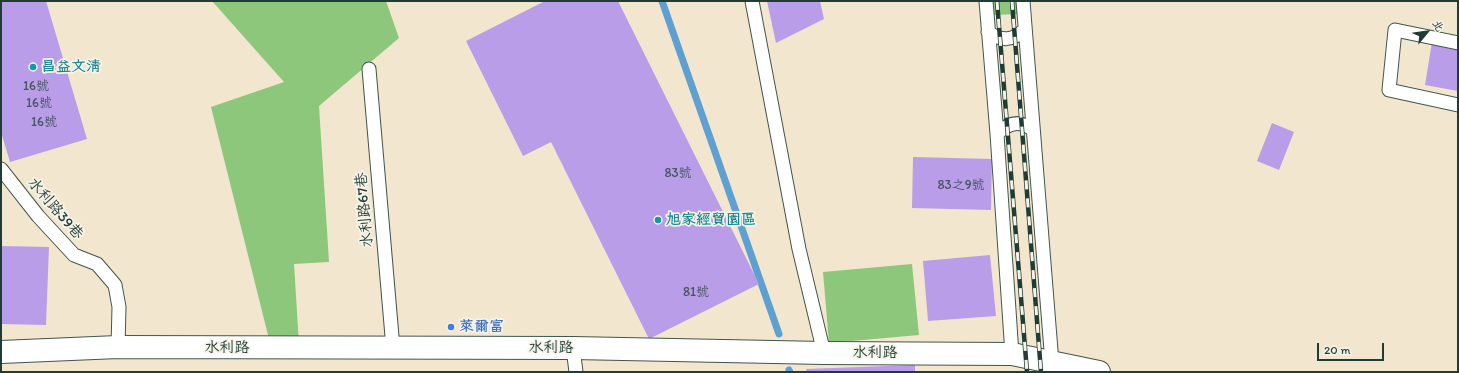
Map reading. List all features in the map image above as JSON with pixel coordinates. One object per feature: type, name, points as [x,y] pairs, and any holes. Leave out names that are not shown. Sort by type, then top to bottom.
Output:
[{"type":"street","name":"水利路","points":[[1,352],[118,347],[573,348],[824,353],[1012,354],[1099,372]]},
{"type":"lane","points":[[752,1],[799,249],[824,353]]},
{"type":"lane","points":[[986,1],[997,134],[1012,354]]},
{"type":"lane","points":[[1023,1],[1052,363]]},
{"type":"lane","points":[[988,32],[1000,39],[1008,40],[1014,38],[1025,29]]},
{"type":"lane","points":[[1458,43],[1395,30],[1389,90],[1458,105]]},
{"type":"lane","name":"水利路67巷","points":[[369,69],[393,348]]},
{"type":"lane","points":[[997,134],[1009,124],[1016,122],[1028,126],[1034,130]]},
{"type":"lane","name":"水利路39巷","points":[[1,168],[38,216],[74,255],[98,264],[115,285],[119,307],[118,347]]},
{"type":"lane","points":[[573,348],[576,372]]},
{"type":"green space","points":[[212,1],[386,1],[399,38],[319,106],[329,262],[294,264],[299,344],[270,343],[211,107],[284,82]]},
{"type":"green space","points":[[991,1],[1019,1],[1020,14],[992,15]]},
{"type":"green space","points":[[912,264],[919,335],[829,343],[823,272]]},
{"type":"building","name":"昌益文清","points":[[1,1],[46,1],[87,139],[10,162],[1,132]]},
{"type":"building","name":"旭家經貿園區","points":[[545,1],[618,1],[759,284],[649,339],[551,142],[523,156],[466,41]]},
{"type":"building","points":[[767,1],[820,1],[824,19],[776,43]]},
{"type":"building","points":[[1432,42],[1458,47],[1458,91],[1425,85]]},
{"type":"building","points":[[1272,123],[1294,132],[1279,170],[1257,161]]},
{"type":"building","points":[[913,157],[992,159],[991,210],[912,208]]},
{"type":"building","points":[[1,246],[49,247],[46,325],[1,324]]},
{"type":"building","points":[[990,255],[996,316],[928,321],[923,261]]},
{"type":"building","points":[[915,365],[915,372],[807,372],[806,369]]},
{"type":"waterway","points":[[662,1],[779,334]]},
{"type":"railway","points":[[997,1],[1027,372]]},
{"type":"railway","points":[[1012,1],[1041,372]]},
{"type":"place","name":"昌益文清","points":[[33,67]]},
{"type":"place","name":"旭家經貿園區","points":[[658,220]]},
{"type":"place","name":"萊爾富","points":[[451,327]]}]
